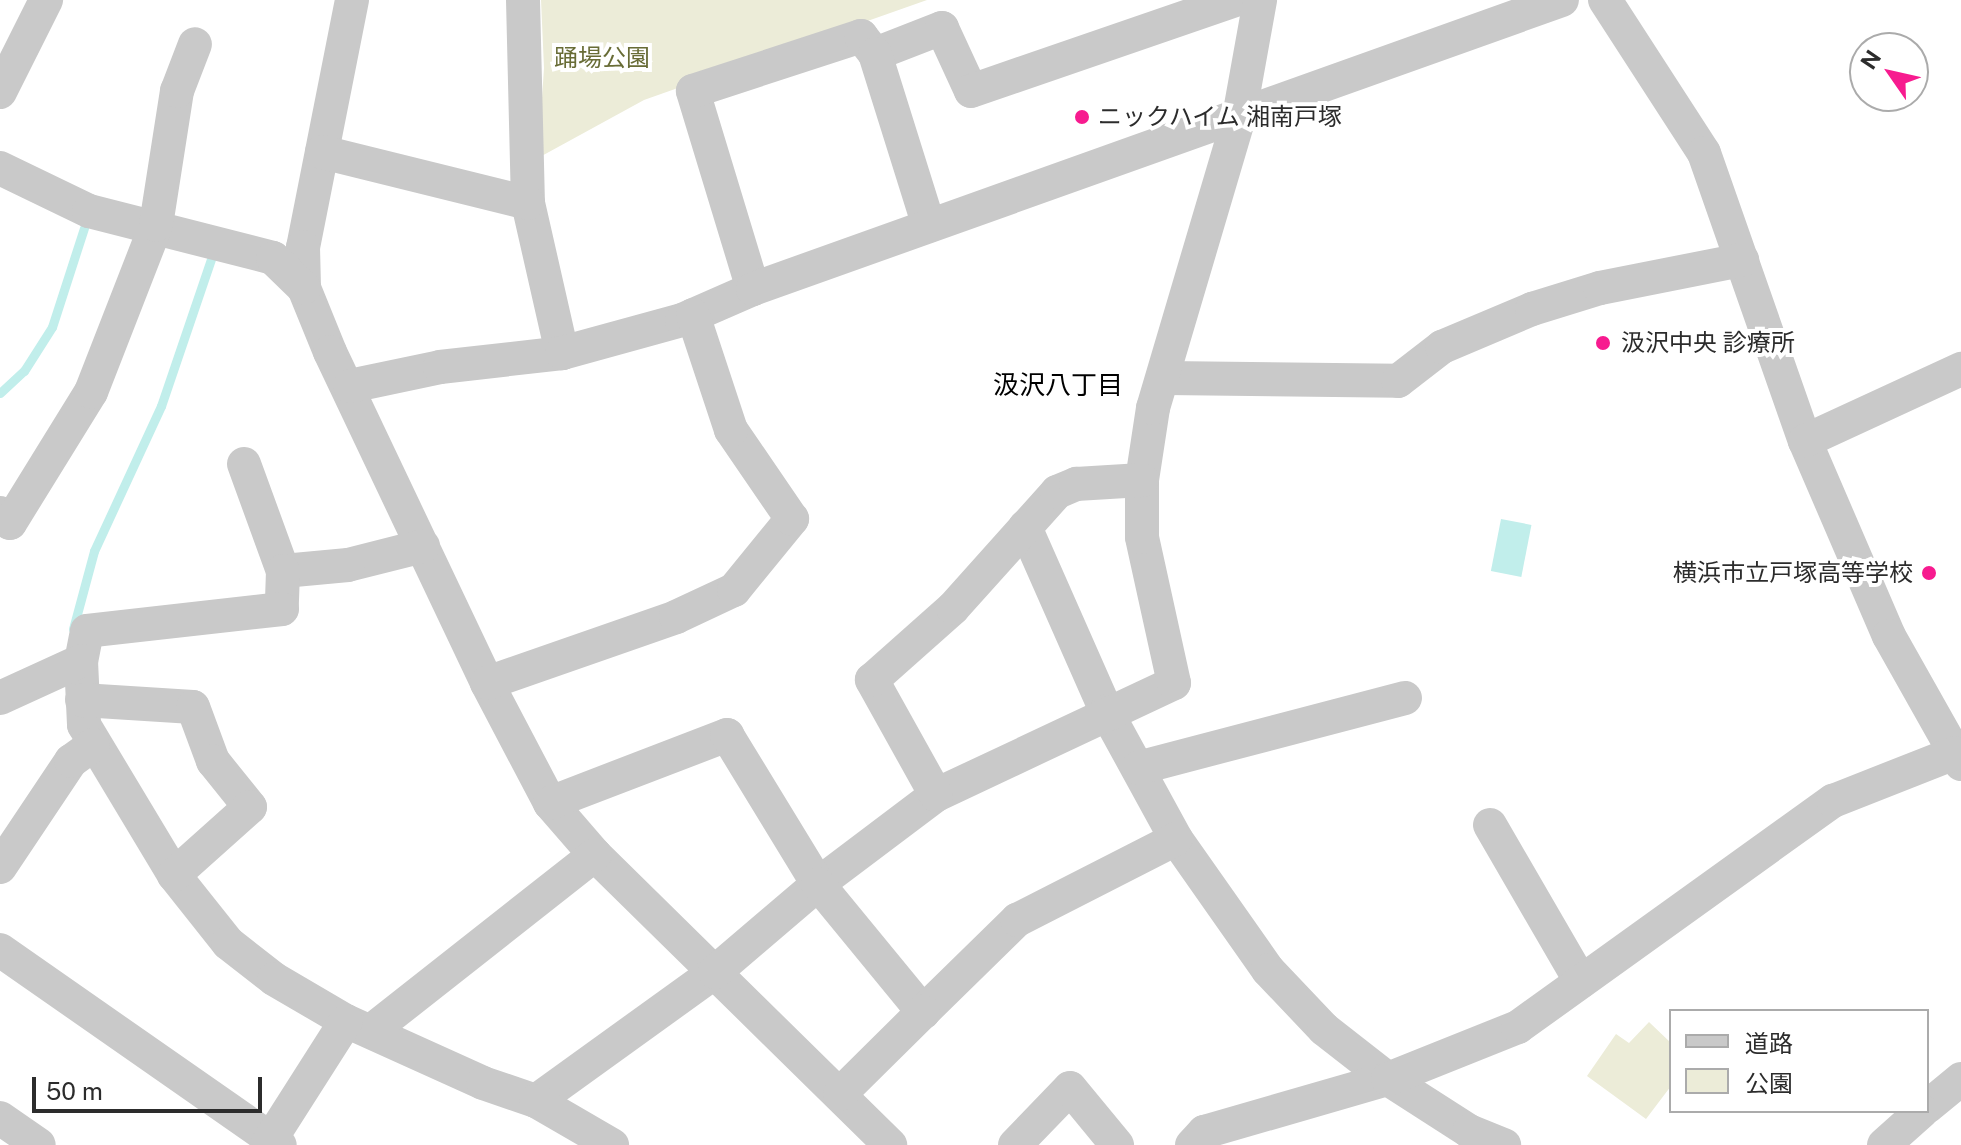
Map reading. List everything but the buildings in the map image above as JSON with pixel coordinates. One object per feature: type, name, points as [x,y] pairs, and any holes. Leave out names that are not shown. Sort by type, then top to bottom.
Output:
[{"type":"street","points":[[0,92],[46,0]]},
{"type":"street","points":[[304,288],[303,247],[352,0]]},
{"type":"street","points":[[523,0],[528,203],[562,353]]},
{"type":"street","points":[[875,54],[942,28],[971,91],[1235,0]]},
{"type":"street","points":[[536,1101],[715,972],[818,884],[936,795],[1106,711],[1174,683],[1142,537],[1142,480],[1153,408],[1166,378],[1239,117],[1260,0]]},
{"type":"street","points":[[350,386],[440,367],[562,353],[693,315],[753,289],[1562,0]]},
{"type":"street","points":[[1192,1145],[1204,1132],[1388,1079],[1518,1027],[1833,801],[1958,758],[1889,636],[1805,441],[1704,153],[1605,0]]},
{"type":"street","points":[[753,289],[693,91],[861,36],[875,54],[929,226]]},
{"type":"street","points":[[0,513],[10,523],[91,392],[156,225],[177,91],[195,44]]},
{"type":"street","points":[[322,152],[528,203]]},
{"type":"street","points":[[0,168],[89,211],[156,225],[273,258],[304,288],[487,683],[550,803],[595,855],[890,1145]]},
{"type":"street","points":[[1166,378],[1398,381],[1442,347],[1532,309],[1600,288],[1742,260]]},
{"type":"street","points":[[487,683],[676,617],[734,590],[792,519],[731,430],[693,315]]},
{"type":"street","points":[[1805,441],[1961,369]]},
{"type":"street","points":[[244,464],[283,571],[282,609],[87,631],[77,662],[84,725],[93,745],[174,875],[228,943],[274,979],[358,1026],[483,1083],[536,1101],[612,1145]]},
{"type":"street","points":[[936,795],[872,680],[953,608],[1057,492],[1076,484],[1142,480]]},
{"type":"street","points":[[1025,527],[1106,711],[1176,839],[1268,970],[1324,1029],[1388,1079],[1469,1131],[1504,1145]]},
{"type":"street","points":[[283,571],[348,565],[423,546]]},
{"type":"street","points":[[0,698],[77,662]]},
{"type":"street","points":[[1138,768],[1405,698]]},
{"type":"street","points":[[82,700],[193,707],[213,761],[250,807],[174,875]]},
{"type":"street","points":[[550,803],[727,735],[818,884],[923,1012]]},
{"type":"street","points":[[0,867],[71,761],[93,745]]},
{"type":"street","points":[[1490,825],[1581,982]]},
{"type":"street","points":[[840,1094],[1017,920],[1176,839]]},
{"type":"street","points":[[0,950],[272,1143],[358,1026],[595,855]]},
{"type":"street","points":[[1929,1105],[1961,1079]]},
{"type":"street","points":[[1015,1145],[1070,1088],[1117,1145]]},
{"type":"street","points":[[1884,1145],[1920,1113]]},
{"type":"street","points":[[0,1118],[39,1145]]},
{"type":"green space","name":"踊場公園","points":[[541,0],[927,0],[644,100],[538,158],[544,68]]},
{"type":"green space","points":[[1649,1022],[1669,1041],[1669,1089],[1646,1119],[1587,1076],[1616,1034],[1629,1043]]},
{"type":"water","points":[[1501,519],[1531,525],[1521,577],[1491,571]]},
{"type":"waterway","points":[[0,393],[24,371],[52,327],[84,228]]},
{"type":"waterway","points":[[73,629],[94,551],[161,406],[211,259]]},
{"type":"place","name":"ニックハイム 湘南戸塚","points":[[1082,117]]},
{"type":"place","name":"汲沢中央 診療所","points":[[1603,343]]},
{"type":"place","name":"横浜市立戸塚高等学校","points":[[1929,573]]},
{"type":"district","name":"汲沢八丁目","points":[[1058,385]]}]
